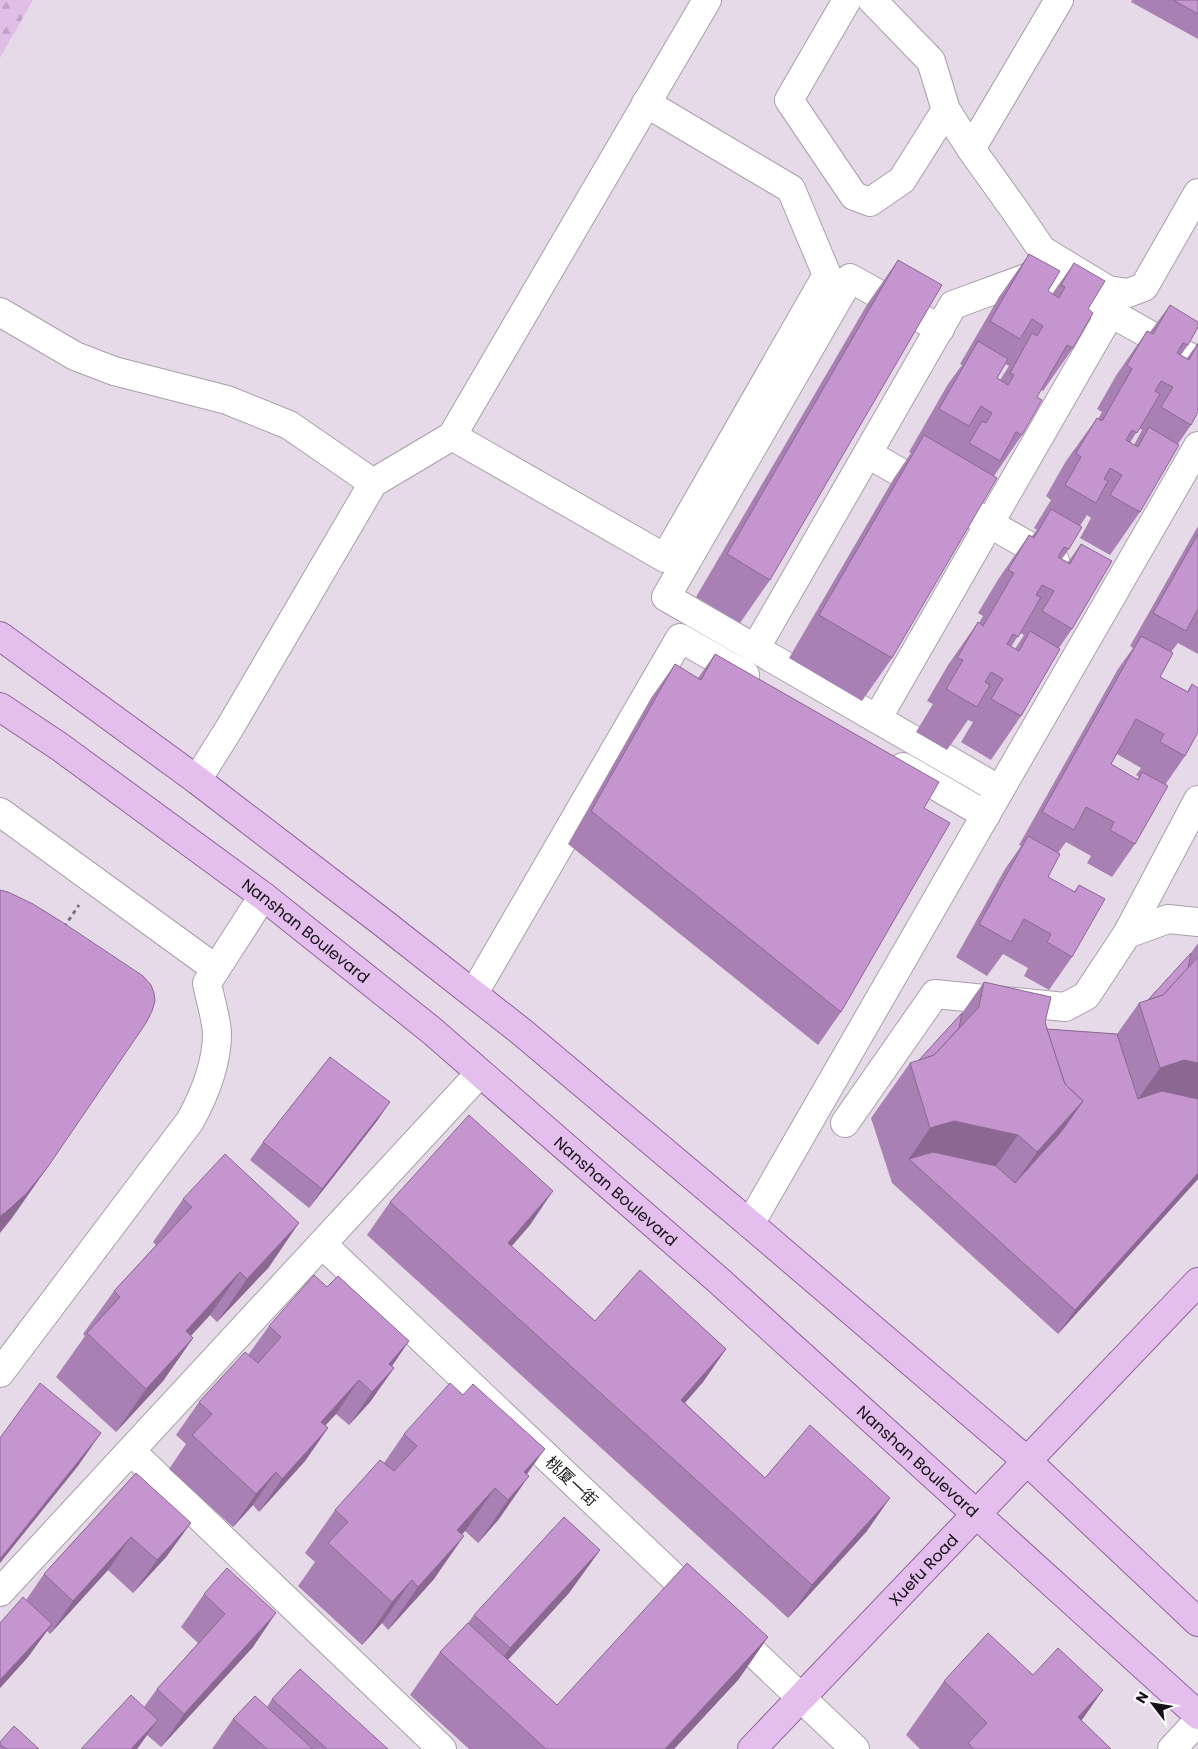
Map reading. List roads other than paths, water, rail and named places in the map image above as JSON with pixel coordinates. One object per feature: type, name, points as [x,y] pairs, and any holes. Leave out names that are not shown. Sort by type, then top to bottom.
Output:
[{"type":"main road","points":[[0,636],[197,780],[474,993],[750,1224],[1027,1461],[1198,1622]]},
{"type":"main road","name":"Nanshan Boulevard","points":[[0,708],[60,747],[263,896],[431,1030],[717,1279],[1198,1715]]},
{"type":"main road","name":"Xuefu Road","points":[[752,1749],[1198,1282]]},
{"type":"street","points":[[197,780],[373,483],[452,436],[706,0]]},
{"type":"street","points":[[847,0],[789,100],[854,196],[870,202],[902,180],[946,110]]},
{"type":"street","points":[[872,0],[931,61],[946,110],[1042,250],[1108,290],[1128,293],[1144,286],[1198,193]]},
{"type":"street","points":[[971,149],[1059,0]]},
{"type":"street","points":[[452,436],[665,558],[827,275],[791,189],[646,103]]},
{"type":"street","points":[[755,649],[953,305],[1040,273],[1198,362]]},
{"type":"street","points":[[940,329],[850,278],[666,597],[1000,790]]},
{"type":"street","points":[[0,312],[75,356],[114,371],[227,400],[289,424],[373,483]]},
{"type":"street","points":[[877,719],[1110,312]]},
{"type":"street","points":[[750,1224],[1198,446]]},
{"type":"street","points":[[868,454],[1112,595]]},
{"type":"street","points":[[474,993],[680,638],[765,687]]},
{"type":"street","points":[[884,756],[986,815]]},
{"type":"street","points":[[845,1123],[936,994],[1065,1007],[1086,996],[1127,934],[1198,800]]},
{"type":"street","points":[[0,812],[216,969]]},
{"type":"street","points":[[0,1373],[177,1139],[201,1100],[210,1077],[217,1032],[207,983],[263,896]]},
{"type":"street","points":[[1127,934],[1168,919],[1198,922]]},
{"type":"street","points":[[0,1592],[480,1073]]},
{"type":"street","name":"桃厦一街","points":[[322,1244],[855,1749]]},
{"type":"street","points":[[130,1451],[442,1749]]},
{"type":"street","points":[[1172,1749],[1198,1721]]}]
